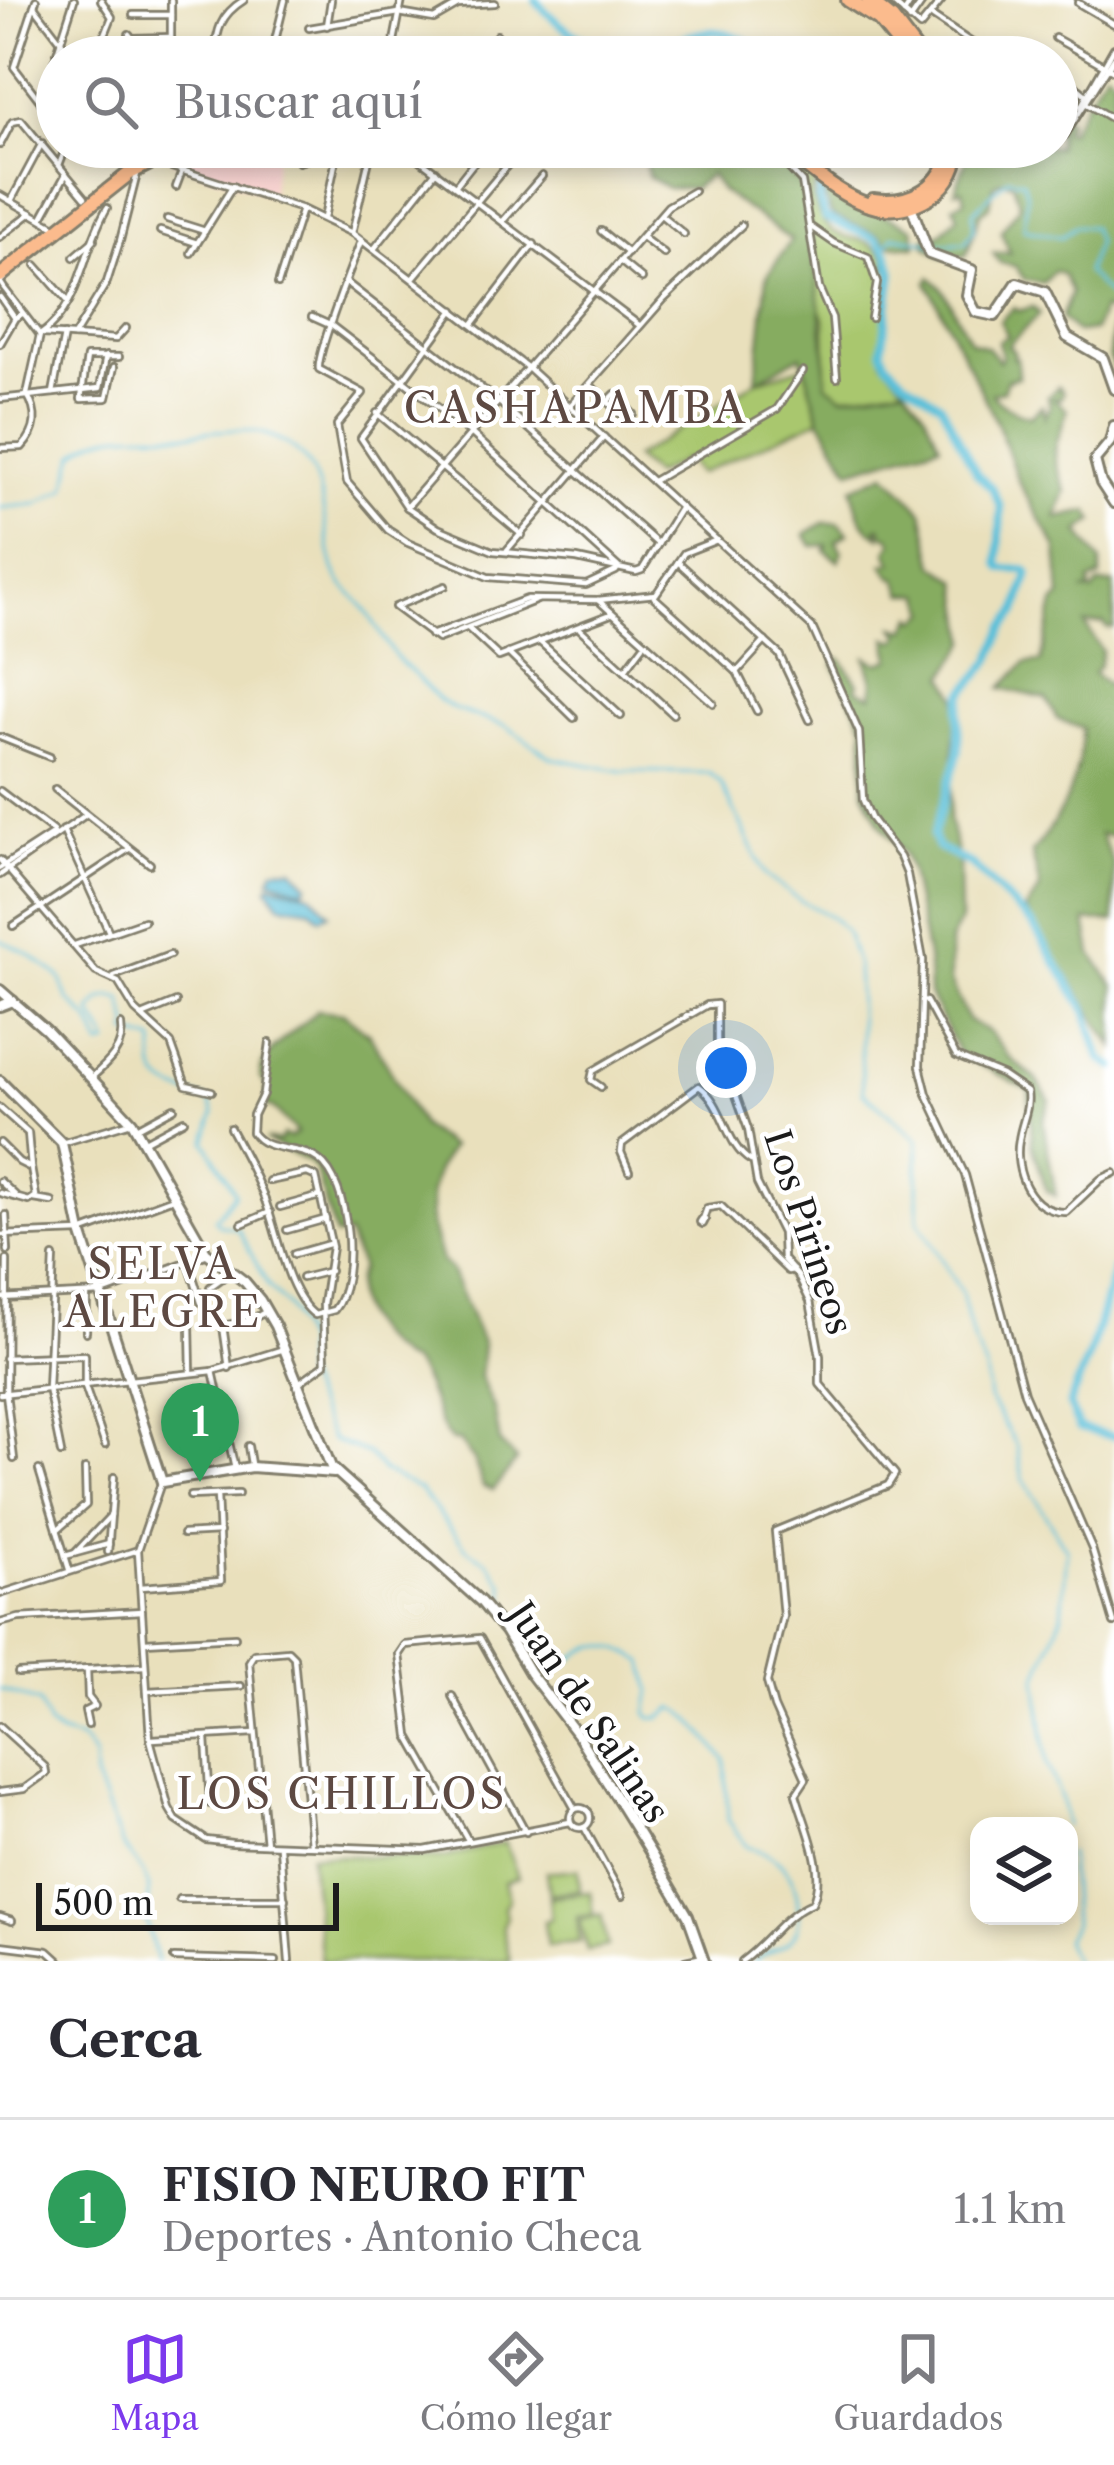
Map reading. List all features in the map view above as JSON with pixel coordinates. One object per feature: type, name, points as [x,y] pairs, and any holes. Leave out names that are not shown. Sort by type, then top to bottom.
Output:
[{"type":"highway","points":[[848,0],[879,20],[892,36]]},
{"type":"highway","points":[[868,0],[905,36]]},
{"type":"highway","points":[[0,275],[47,222],[125,168]]},
{"type":"highway","points":[[0,275],[33,258],[138,168]]},
{"type":"highway","points":[[816,168],[866,205],[889,210],[911,206],[946,184],[954,168]]},
{"type":"highway","points":[[841,186],[872,200],[902,201],[927,190],[944,168]]},
{"type":"street","points":[[63,36],[74,0]]},
{"type":"street","points":[[101,0],[112,19],[104,36]]},
{"type":"street","points":[[171,0],[171,36]]},
{"type":"street","points":[[276,36],[285,0]]},
{"type":"street","points":[[327,26],[331,0]]},
{"type":"street","points":[[395,36],[402,0]]},
{"type":"street","points":[[890,0],[918,27],[924,27],[942,0]]},
{"type":"street","points":[[904,14],[912,0]]},
{"type":"street","points":[[910,20],[924,0]]},
{"type":"street","points":[[217,36],[218,26],[238,2]]},
{"type":"street","points":[[34,3],[57,36]]},
{"type":"street","points":[[34,3],[14,65],[36,97]]},
{"type":"street","points":[[309,28],[399,13],[434,19],[458,5],[495,3]]},
{"type":"street","points":[[1078,3],[1114,24]]},
{"type":"street","points":[[134,15],[171,15]]},
{"type":"street","points":[[931,16],[961,36]]},
{"type":"street","points":[[143,25],[143,36]]},
{"type":"street","points":[[156,26],[156,36]]},
{"type":"street","points":[[1108,68],[1114,48]]},
{"type":"street","points":[[1078,51],[1108,68]]},
{"type":"street","points":[[1078,110],[1114,58]]},
{"type":"street","points":[[1078,95],[1114,120]]},
{"type":"street","points":[[0,146],[12,122],[21,120],[36,136]]},
{"type":"street","points":[[11,201],[36,154]]},
{"type":"street","points":[[61,168],[85,197]]},
{"type":"street","points":[[74,336],[107,282],[138,168]]},
{"type":"street","points":[[176,168],[302,209],[352,233],[528,368],[809,624],[859,732],[863,800],[905,868],[922,960],[923,1081],[965,1175],[1024,1393],[1092,1549],[1114,1623]]},
{"type":"street","points":[[324,218],[334,168]]},
{"type":"street","points":[[352,233],[367,168]]},
{"type":"street","points":[[432,168],[640,325]]},
{"type":"street","points":[[456,185],[470,168]]},
{"type":"street","points":[[413,278],[505,168]]},
{"type":"street","points":[[790,168],[802,182],[819,288],[832,317],[837,378]]},
{"type":"street","points":[[176,187],[182,170]]},
{"type":"street","points":[[374,249],[436,171]]},
{"type":"street","points":[[0,195],[47,222],[66,174]]},
{"type":"street","points":[[503,221],[542,176]]},
{"type":"street","points":[[191,253],[233,186]]},
{"type":"street","points":[[407,507],[668,206],[694,191]]},
{"type":"street","points":[[911,206],[934,258],[972,270],[967,295],[980,315],[995,316],[1017,283],[1045,292],[1067,337],[1102,358],[1114,388]]},
{"type":"street","points":[[0,448],[22,447],[27,442],[37,414],[27,394],[42,335],[60,320],[84,273],[106,208]]},
{"type":"street","points":[[278,284],[302,209]]},
{"type":"street","points":[[889,210],[917,226]]},
{"type":"street","points":[[0,238],[32,213]]},
{"type":"street","points":[[661,215],[684,234]]},
{"type":"street","points":[[167,219],[205,231]]},
{"type":"street","points":[[569,406],[640,325],[742,225]]},
{"type":"street","points":[[811,227],[834,243],[868,256],[877,283],[871,318]]},
{"type":"street","points":[[160,231],[197,243]]},
{"type":"street","points":[[601,231],[628,253]]},
{"type":"street","points":[[642,237],[664,254]]},
{"type":"street","points":[[74,257],[94,240]]},
{"type":"street","points":[[361,241],[316,365],[363,393],[339,420],[347,482],[394,535],[488,577],[586,586],[619,567]]},
{"type":"street","points":[[473,324],[534,244]]},
{"type":"street","points":[[33,258],[67,300]]},
{"type":"street","points":[[620,261],[643,279]]},
{"type":"street","points":[[0,275],[22,314],[42,335],[118,339],[126,328]]},
{"type":"street","points":[[347,283],[498,401],[658,544]]},
{"type":"street","points":[[0,297],[15,318]]},
{"type":"street","points":[[454,310],[362,436],[362,444],[407,507],[471,544],[642,570],[681,507]]},
{"type":"street","points":[[0,344],[22,314]]},
{"type":"street","points":[[311,317],[332,326],[471,433],[619,567]]},
{"type":"street","points":[[53,393],[64,335]]},
{"type":"street","points":[[114,368],[107,398],[81,399],[87,356],[119,357]]},
{"type":"street","points":[[0,399],[102,387],[106,356]]},
{"type":"street","points":[[653,482],[777,409],[803,371]]},
{"type":"street","points":[[590,385],[608,401]]},
{"type":"street","points":[[377,413],[521,535]]},
{"type":"street","points":[[1114,426],[1110,442],[1095,460],[1104,490],[1114,503]]},
{"type":"street","points":[[507,550],[604,437]]},
{"type":"street","points":[[695,548],[708,532]]},
{"type":"street","points":[[431,634],[527,598],[652,596],[684,553],[717,540]]},
{"type":"street","points":[[678,562],[779,655],[810,720]]},
{"type":"street","points":[[445,586],[395,608],[438,639],[536,600]]},
{"type":"street","points":[[652,596],[737,672],[757,711]]},
{"type":"street","points":[[598,600],[713,703]]},
{"type":"street","points":[[468,628],[495,656],[611,614]]},
{"type":"street","points":[[579,628],[673,714]]},
{"type":"street","points":[[539,640],[622,716]]},
{"type":"street","points":[[737,672],[765,641]]},
{"type":"street","points":[[625,670],[645,644]]},
{"type":"street","points":[[508,653],[574,718]]},
{"type":"street","points":[[0,737],[50,757]]},
{"type":"street","points":[[55,789],[150,864]]},
{"type":"street","points":[[0,791],[59,831],[87,878],[109,932]]},
{"type":"street","points":[[84,813],[3,867],[100,976],[111,977],[170,956]]},
{"type":"street","points":[[13,926],[129,849]]},
{"type":"street","points":[[73,945],[143,920]]},
{"type":"street","points":[[111,977],[141,1016],[171,1043],[186,1085],[212,1091]]},
{"type":"street","name":"Juan de Salinas","points":[[0,990],[46,1030],[134,1125],[208,1254],[232,1271],[267,1311],[325,1456],[337,1474],[481,1602],[505,1631],[649,1850],[688,1916],[704,1959]]},
{"type":"street","points":[[923,998],[956,1056],[1002,1075],[1027,1092],[1029,1103],[1018,1146],[1020,1172],[1033,1198],[1047,1209],[1066,1212],[1114,1173]]},
{"type":"street","points":[[0,1006],[13,1001]]},
{"type":"street","points":[[141,1016],[176,1002]]},
{"type":"street","name":"Los Pirineos","points":[[602,1088],[591,1080],[593,1071],[715,1003],[719,1010],[717,1041],[729,1068],[761,1194],[782,1233],[783,1259],[810,1301],[820,1384],[885,1457],[896,1477],[888,1485],[775,1531],[783,1616],[767,1682],[806,1779],[796,1794],[817,1870],[816,1897],[788,1913],[778,1930],[742,1961]]},
{"type":"street","points":[[89,1079],[118,1048],[121,1025]]},
{"type":"street","points":[[230,1128],[307,1309],[315,1315],[328,1313],[345,1293],[350,1244],[333,1175],[308,1152],[262,1143],[252,1132],[270,1043]]},
{"type":"street","points":[[0,1082],[62,1143],[81,1232],[162,1482],[138,1550],[150,1739],[169,1808],[186,1828],[206,1840],[280,1845],[425,1850],[571,1822]]},
{"type":"street","points":[[629,1172],[622,1144],[699,1086],[706,1088],[724,1117],[738,1152],[754,1162]]},
{"type":"street","points":[[0,1108],[28,1133],[34,1198]]},
{"type":"street","points":[[62,1143],[134,1125],[174,1108]]},
{"type":"street","points":[[145,1141],[184,1120]]},
{"type":"street","points":[[0,1143],[31,1168]]},
{"type":"street","points":[[269,1181],[308,1173],[316,1177],[332,1243],[325,1361],[299,1383]]},
{"type":"street","points":[[0,1181],[16,1196]]},
{"type":"street","points":[[0,1193],[52,1202]]},
{"type":"street","points":[[280,1207],[320,1196]]},
{"type":"street","points":[[3,1235],[81,1232],[176,1197]]},
{"type":"street","points":[[703,1219],[707,1208],[721,1206],[776,1262],[793,1270]]},
{"type":"street","points":[[242,1224],[269,1212]]},
{"type":"street","points":[[5,1215],[3,1393],[14,1459]]},
{"type":"street","points":[[287,1230],[326,1219]]},
{"type":"street","points":[[294,1254],[332,1243]]},
{"type":"street","points":[[3,1298],[102,1293],[208,1254]]},
{"type":"street","points":[[54,1257],[48,1388],[62,1453]]},
{"type":"street","points":[[189,1264],[201,1302]]},
{"type":"street","points":[[210,1287],[232,1271]]},
{"type":"street","points":[[302,1278],[330,1271]]},
{"type":"street","points":[[86,1332],[87,1294]]},
{"type":"street","points":[[229,1368],[223,1326],[267,1311]]},
{"type":"street","points":[[190,1324],[191,1373]]},
{"type":"street","points":[[3,1393],[212,1371],[284,1349]]},
{"type":"street","points":[[5,1358],[85,1355],[84,1384],[105,1445]]},
{"type":"street","points":[[212,1371],[235,1469]]},
{"type":"street","points":[[248,1446],[251,1467]]},
{"type":"street","points":[[310,1469],[323,1465],[325,1456]]},
{"type":"street","points":[[162,1482],[251,1467],[337,1474]]},
{"type":"street","points":[[39,1469],[69,1569]]},
{"type":"street","points":[[57,1529],[86,1505],[86,1469]]},
{"type":"street","points":[[108,1553],[114,1477]]},
{"type":"street","points":[[190,1496],[238,1494]]},
{"type":"street","points":[[141,1587],[219,1583],[217,1495]]},
{"type":"street","points":[[75,1553],[111,1515]]},
{"type":"street","points":[[183,1534],[220,1532]]},
{"type":"street","points":[[65,1556],[138,1550]]},
{"type":"street","points":[[1,1593],[108,1553]]},
{"type":"street","points":[[0,1624],[20,1618],[142,1611]]},
{"type":"street","points":[[144,1642],[235,1636]]},
{"type":"street","points":[[469,1843],[410,1736],[399,1654],[404,1645],[480,1638],[575,1809],[571,1822]]},
{"type":"street","points":[[266,1844],[250,1658],[292,1653],[311,1845]]},
{"type":"street","points":[[18,1672],[145,1666]]},
{"type":"street","points":[[87,1669],[88,1697],[95,1706],[85,1711],[88,1725]]},
{"type":"street","points":[[147,1691],[241,1686]]},
{"type":"street","points":[[452,1696],[526,1832]]},
{"type":"street","points":[[0,1726],[46,1773],[24,1789],[0,1794]]},
{"type":"street","points":[[150,1739],[255,1732]]},
{"type":"street","points":[[206,1736],[210,1804]]},
{"type":"street","points":[[575,1809],[589,1815],[584,1827]]},
{"type":"street","points":[[571,1822],[584,1827]]},
{"type":"street","points":[[584,1827],[622,1896]]},
{"type":"street","points":[[280,1845],[289,1961]]},
{"type":"street","points":[[179,1899],[285,1900]]},
{"type":"street","points":[[0,1917],[11,1921]]},
{"type":"street","points":[[0,1946],[48,1951],[59,1961]]},
{"type":"street","points":[[174,1958],[276,1961]]},
{"type":"street","points":[[685,1961],[704,1959]]},
{"type":"shaded area","points":[[190,168],[274,168],[271,196]]},
{"type":"green space","points":[[1105,70],[1114,76],[1114,313],[1102,309],[1094,331],[1076,332],[1061,318],[1071,293],[1063,275],[1054,271],[1043,283],[1025,280],[1015,266],[1000,263],[993,253],[1010,253],[1001,231],[1020,206],[1013,183],[1001,180],[994,185],[990,206],[980,214],[966,256],[941,256],[925,245],[926,237],[939,235],[958,216],[954,205],[965,200],[963,190],[955,191],[963,168],[1078,168],[1078,115]]},
{"type":"green space","points":[[647,168],[784,168],[789,172],[805,193],[826,384],[843,396],[905,386],[925,412],[940,444],[850,470],[820,419],[801,355],[756,381],[767,276],[791,240],[721,191],[710,174],[694,188],[668,188],[649,177]]},
{"type":"green space","points":[[767,168],[805,168],[819,179],[812,193],[826,225],[875,247],[886,257],[883,361],[905,386],[843,396],[826,384],[825,321]]},
{"type":"green space","points":[[828,187],[913,228],[916,246],[889,245],[878,235],[832,216],[823,193]]},
{"type":"green space","points":[[930,277],[943,289],[970,341],[987,347],[999,361],[998,341],[1008,336],[1000,321],[1014,307],[1018,311],[1033,307],[1040,314],[1008,345],[1017,358],[1018,377],[1007,380],[1003,391],[992,393],[1008,408],[1030,416],[1042,406],[1045,417],[1048,396],[1058,387],[1063,392],[1061,398],[1054,398],[1067,410],[1055,450],[1066,491],[1057,518],[1089,511],[1094,521],[1079,532],[1101,562],[1101,577],[1090,581],[1085,591],[1093,592],[1098,584],[1114,584],[1114,628],[1085,624],[1102,651],[1093,673],[1114,691],[1114,837],[1100,834],[1114,865],[1114,922],[1086,921],[1092,954],[1114,986],[1114,1047],[1025,911],[1040,889],[1032,853],[1068,794],[1079,762],[1082,728],[1057,719],[1046,699],[1001,688],[1026,663],[1041,662],[1054,604],[1061,597],[1057,548],[1019,483],[997,423],[927,282]]},
{"type":"green space","points":[[1114,313],[1114,370],[1109,356]]},
{"type":"green space","points":[[805,366],[820,419],[698,474],[686,459],[654,475],[634,458],[756,381]]},
{"type":"green space","points":[[886,473],[923,512],[935,565],[959,581],[968,641],[945,676],[958,698],[949,819],[959,861],[960,921],[950,941],[950,982],[968,1020],[989,1032],[1036,1079],[1050,1101],[1043,1121],[1056,1196],[1047,1192],[1032,1144],[1029,1090],[959,1054],[929,994],[928,962],[910,871],[864,791],[864,726],[834,665],[836,658],[841,659],[858,683],[856,689],[872,696],[866,657],[879,663],[891,659],[887,638],[896,641],[901,635],[895,627],[906,630],[914,616],[918,620],[929,612],[922,594],[904,594],[898,579],[883,564],[893,563],[887,551],[893,542],[889,536],[883,535],[881,527],[877,528],[880,537],[860,516],[852,488]]},
{"type":"green space","points":[[824,523],[839,523],[848,533],[836,541],[842,552],[839,562],[825,550],[827,545],[812,546],[805,534]]},
{"type":"green space","points":[[317,1010],[343,1013],[370,1035],[422,1127],[451,1147],[437,1170],[431,1193],[431,1224],[442,1261],[451,1270],[483,1345],[480,1377],[494,1408],[500,1443],[517,1460],[493,1490],[483,1486],[474,1460],[459,1441],[446,1434],[415,1366],[389,1349],[364,1318],[356,1294],[361,1269],[348,1235],[335,1236],[316,1170],[265,1140],[280,1141],[283,1135],[289,1138],[297,1133],[266,1106],[266,1084],[260,1078],[266,1057]]},
{"type":"green space","points":[[505,1842],[518,1877],[504,1882],[509,1899],[502,1926],[510,1961],[321,1961],[310,1855],[442,1858]]},
{"type":"green space","points":[[578,1869],[580,1890],[549,1894],[546,1872]]},
{"type":"green space","points":[[590,1892],[593,1915],[577,1917],[580,1942],[547,1946],[544,1921],[551,1919],[549,1897]]},
{"type":"green space","points":[[601,1915],[608,1946],[587,1950],[580,1920]]},
{"type":"water","points":[[293,868],[308,884],[304,890],[270,879],[274,869]]},
{"type":"water","points":[[270,884],[311,893],[329,913],[320,918],[311,909],[280,904]]},
{"type":"waterway","points":[[536,0],[580,36]]},
{"type":"waterway","points":[[691,36],[711,32],[733,36]]},
{"type":"waterway","points":[[824,168],[819,199],[825,218],[877,239],[888,253],[893,273],[882,350],[887,362],[941,404],[977,474],[992,488],[1001,507],[999,564],[1029,574],[1017,612],[991,660],[963,694],[959,751],[933,836],[938,848],[972,865],[1033,925],[1086,1011],[1101,1059],[1114,1067]]},
{"type":"waterway","points":[[886,246],[894,236],[936,244],[965,243],[974,229],[973,212],[1008,178],[1023,181],[1027,196],[1024,229],[1062,237],[1075,226],[1092,227],[1097,242],[1086,272],[1114,296]]},
{"type":"waterway","points":[[0,508],[37,504],[66,489],[75,454],[98,439],[138,433],[262,433],[285,443],[312,471],[336,575],[411,671]]},
{"type":"waterway","points":[[412,672],[439,700],[506,726],[552,758],[621,771],[709,773],[721,783],[765,875],[832,917],[846,932],[857,965],[863,1092],[918,1139],[918,1220],[962,1294],[985,1368],[989,1399],[1017,1446],[1023,1479],[1067,1550],[1062,1615],[1037,1679],[1047,1764],[1065,1817]]},
{"type":"waterway","points":[[0,940],[60,977],[68,999],[90,1021],[101,1046],[109,1044],[91,1012],[101,1000],[122,1000],[128,1033],[155,1042],[154,1066],[160,1079],[209,1101],[214,1114],[206,1141],[235,1193],[215,1219],[238,1229],[268,1286],[288,1307],[304,1342],[303,1377],[332,1440],[368,1454],[383,1471],[420,1490],[466,1548],[489,1563],[504,1584],[506,1607],[531,1633],[543,1665],[565,1664],[602,1645],[644,1661],[651,1718],[661,1718],[674,1708],[680,1711],[725,1759],[728,1820],[747,1847],[784,1867],[797,1895],[799,1921],[794,1935],[755,1961]]},
{"type":"waterway","points":[[1114,1269],[1092,1348],[1069,1405],[1079,1428],[1114,1437]]},
{"type":"waterway","points":[[0,1689],[39,1703],[49,1726],[82,1740],[94,1756],[95,1778],[122,1845],[149,1887],[146,1919],[157,1961]]},
{"type":"waterway","points":[[1072,1925],[1065,1940],[1074,1961]]},
{"type":"place","name":"FISIO NEURO FIT","points":[[200,1482]]},
{"type":"district","name":"CASHAPAMBA","points":[[576,408]]},
{"type":"district","name":"SELVA ALEGRE","points":[[163,1288]]},
{"type":"district","name":"LOS CHILLOS","points":[[342,1794]]}]
